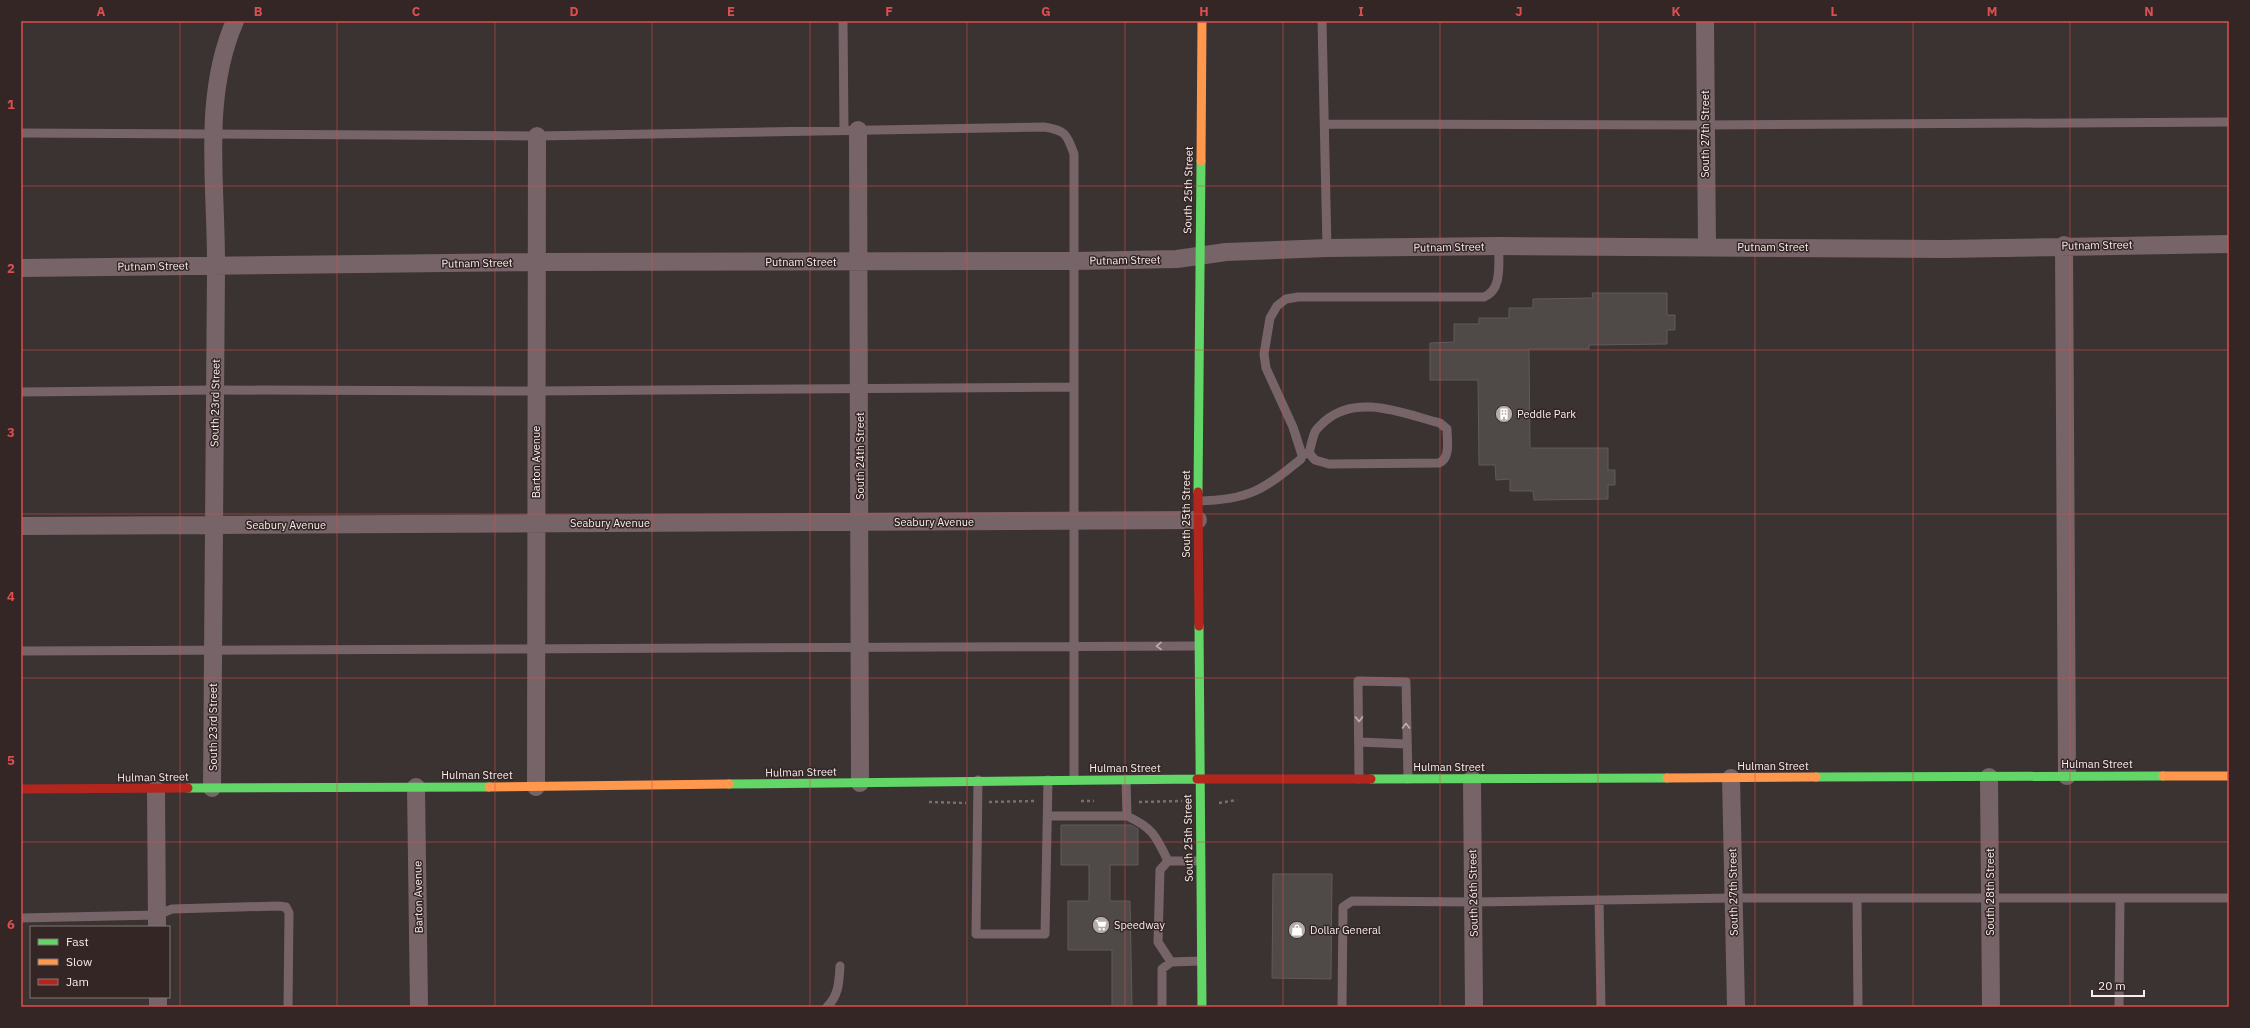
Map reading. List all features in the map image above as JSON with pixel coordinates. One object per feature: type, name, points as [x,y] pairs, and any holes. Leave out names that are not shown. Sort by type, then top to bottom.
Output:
[{"type":"street","name":"South 23rd Street","points":[[212,788],[216,265],[214,135],[216,86],[223,53],[235,21]]},
{"type":"street","name":"South 25th Street","points":[[1202,21],[1198,501],[1199,780],[1202,1007]]},
{"type":"street","name":"South 27th Street","points":[[1705,21],[1704,125],[1707,247]]},
{"type":"street","name":"South 24th Street","points":[[851,130],[859,262],[861,522],[860,783]]},
{"type":"street","name":"Barton Avenue","points":[[536,788],[535,523],[537,136]]},
{"type":"street","name":"Putnam Street","points":[[21,268],[537,262],[1074,261],[1200,257],[1226,252],[1327,248],[1498,246],[1945,249],[2064,245],[2229,244]]},
{"type":"street","points":[[2064,245],[2067,776]]},
{"type":"street","name":"Seabury Avenue","points":[[21,526],[1198,520]]},
{"type":"street","name":"Hulman Street","points":[[21,789],[156,790],[212,788],[536,788],[978,780],[2229,776]]},
{"type":"street","name":"South 28th Street","points":[[1989,777],[1991,1007]]},
{"type":"street","name":"South 27th Street","points":[[1730,778],[1736,1007]]},
{"type":"street","name":"South 26th Street","points":[[1472,779],[1474,1007]]},
{"type":"street","name":"Barton Avenue","points":[[416,787],[419,1007]]},
{"type":"street","points":[[156,790],[157,921]]},
{"type":"lane","points":[[843,21],[851,130]]},
{"type":"lane","points":[[1322,21],[1327,248]]},
{"type":"lane","points":[[1325,124],[1704,125],[2229,122]]},
{"type":"lane","points":[[21,133],[537,136],[1044,127],[1060,129],[1068,138],[1074,154],[1074,780]]},
{"type":"lane","points":[[1198,501],[1226,501],[1269,485],[1301,459],[1305,454],[1316,431],[1322,424],[1344,409],[1361,406],[1378,407],[1440,423],[1447,429],[1447,457],[1444,461],[1439,463],[1329,464],[1316,460],[1305,454],[1266,368],[1264,354],[1270,318],[1277,306],[1286,299],[1298,297],[1484,297],[1491,294],[1497,285],[1498,246]]},
{"type":"lane","points":[[21,392],[215,390],[536,391],[1074,387]]},
{"type":"lane","points":[[21,651],[1198,646]]},
{"type":"lane","points":[[1359,779],[1360,742],[1358,681],[1406,682],[1406,744],[1408,779]]},
{"type":"lane","points":[[1360,742],[1406,744]]},
{"type":"lane","points":[[978,780],[976,934],[1045,934],[1048,780]]},
{"type":"lane","points":[[1126,780],[1127,816]]},
{"type":"lane","points":[[1048,816],[1127,816],[1146,825],[1156,838],[1168,861]]},
{"type":"lane","points":[[1171,962],[1158,942],[1160,870],[1168,861],[1200,861]]},
{"type":"lane","points":[[1342,1007],[1343,907],[1352,901],[1473,902],[1733,898],[2229,898]]},
{"type":"lane","points":[[1857,898],[1858,1007]]},
{"type":"lane","points":[[2119,1007],[2120,898]]},
{"type":"lane","points":[[1599,900],[1601,1007]]},
{"type":"lane","points":[[21,918],[157,921],[172,909],[286,907],[289,913],[288,1007]]},
{"type":"lane","points":[[1162,1007],[1162,969],[1171,962],[1201,961]]},
{"type":"lane","points":[[827,1007],[839,989],[840,966]]},
{"type":"path","points":[[992,802],[1041,801]]},
{"type":"path","points":[[1074,801],[1097,801]]},
{"type":"path","points":[[1140,802],[1186,801]]},
{"type":"building","name":"Peddle Park","points":[[1592,293],[1667,293],[1667,315],[1675,315],[1675,330],[1667,330],[1667,344],[1589,345],[1589,349],[1529,349],[1530,448],[1608,448],[1608,470],[1615,470],[1615,485],[1608,485],[1608,499],[1534,500],[1533,491],[1510,491],[1510,479],[1496,480],[1495,465],[1479,465],[1478,380],[1430,380],[1430,343],[1454,342],[1454,324],[1479,324],[1479,318],[1509,318],[1509,308],[1533,308],[1533,299],[1593,298]]},
{"type":"building","points":[[1061,825],[1131,825],[1138,829],[1138,865],[1110,865],[1110,901],[1130,901],[1132,1007],[1112,1007],[1112,950],[1068,950],[1068,901],[1089,901],[1089,865],[1061,865]]},
{"type":"building","points":[[1273,874],[1332,874],[1331,979],[1272,978]]},
{"type":"traffic: fast","points":[[1198,492],[1201,161]]},
{"type":"traffic: fast","points":[[1199,626],[1202,1007]]},
{"type":"traffic: fast","points":[[1816,777],[2163,776]]},
{"type":"traffic: fast","points":[[1371,779],[1667,778]]},
{"type":"traffic: fast","points":[[729,784],[1197,779]]},
{"type":"traffic: fast","points":[[188,788],[489,787]]},
{"type":"traffic: slow","points":[[1201,161],[1202,21]]},
{"type":"traffic: slow","points":[[2163,776],[2229,776]]},
{"type":"traffic: slow","points":[[1667,778],[1816,777]]},
{"type":"traffic: slow","points":[[489,787],[729,784]]},
{"type":"traffic: jam","points":[[1198,492],[1199,626]]},
{"type":"traffic: jam","points":[[1197,779],[1371,779]]},
{"type":"traffic: jam","points":[[21,789],[188,788]]},
{"type":"place","name":"Peddle Park","points":[[1504,414]]},
{"type":"place","name":"Speedway","points":[[1101,925]]},
{"type":"place","name":"Dollar General","points":[[1297,930]]}]
